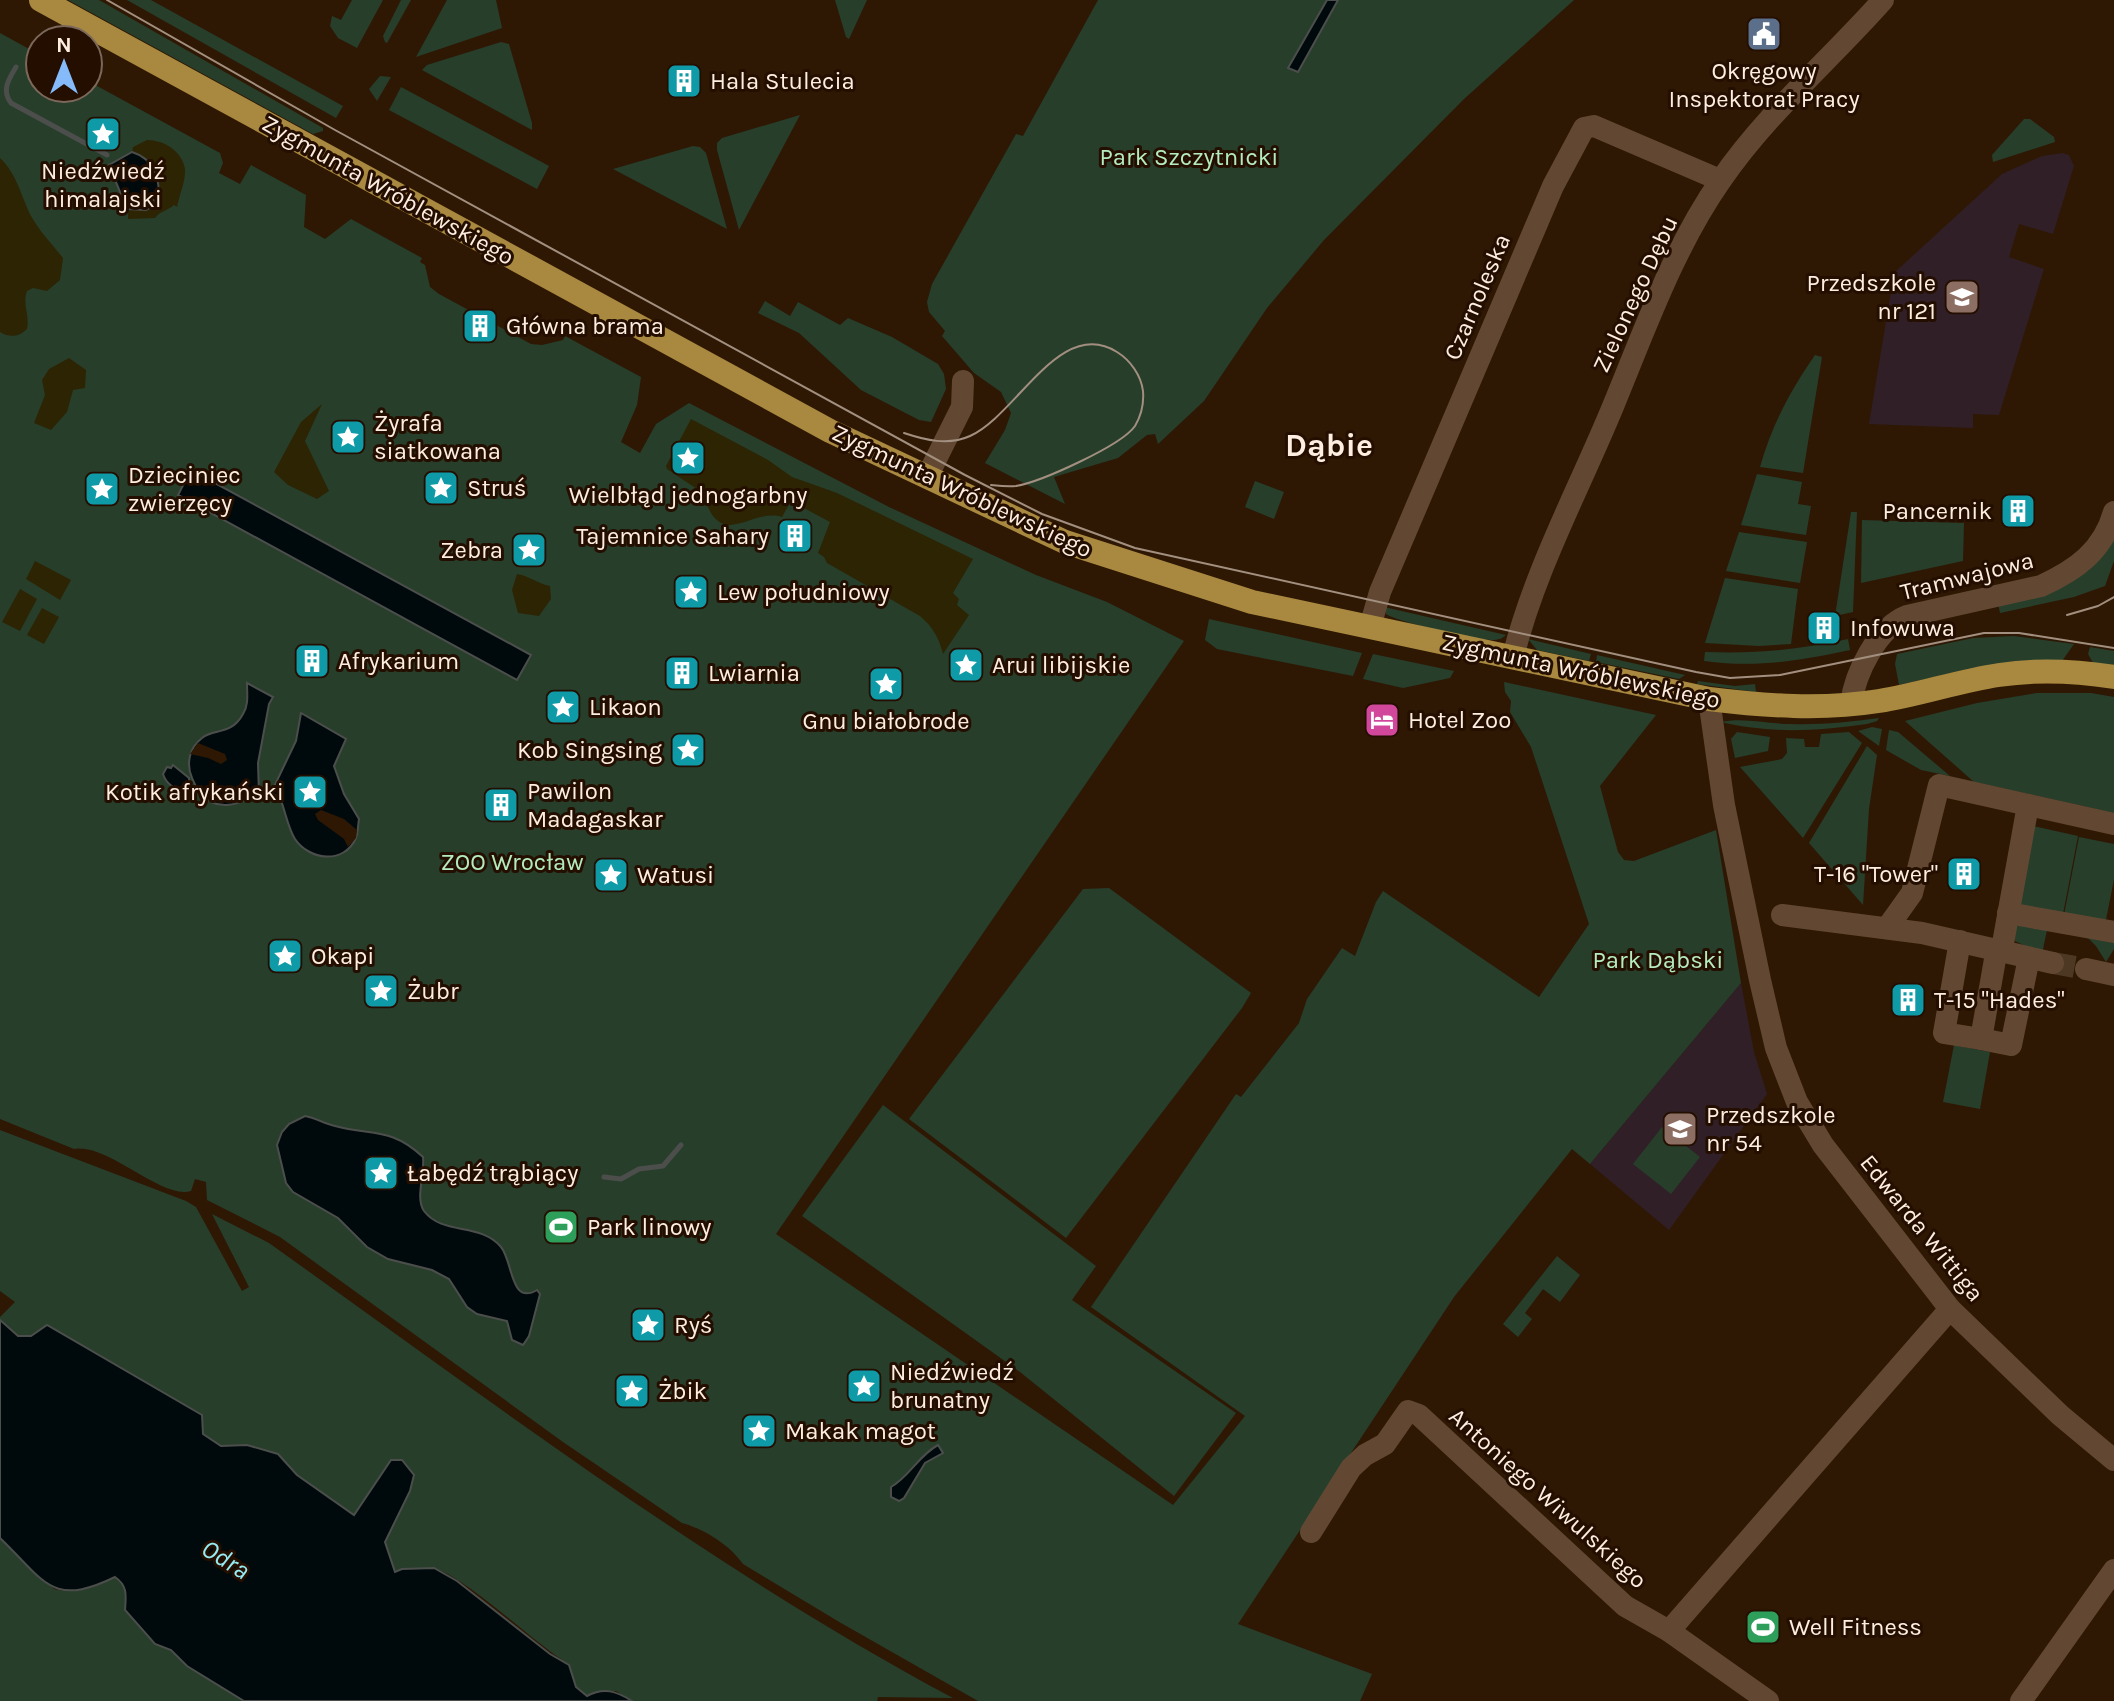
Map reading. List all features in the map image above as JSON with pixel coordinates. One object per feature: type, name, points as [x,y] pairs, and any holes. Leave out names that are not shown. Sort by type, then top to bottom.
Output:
[{"type":"main road","name":"Zygmunta Wróblewskiego","points":[[41,0],[830,431],[1016,521],[1099,555],[1252,602],[1709,699],[1783,707],[1851,704],[1893,699],[1999,675],[2061,671],[2114,677]]},
{"type":"street","name":"Zielonego Dębu","points":[[1513,657],[1526,611],[1687,237],[1720,180],[1792,93],[1883,0]]},
{"type":"street","name":"Czarnoleska","points":[[1370,627],[1380,592],[1512,280],[1553,186],[1584,128],[1594,126],[1720,180]]},
{"type":"street","points":[[927,477],[962,407],[963,381]]},
{"type":"street","name":"Tramwajowa","points":[[1851,704],[1863,668],[1890,624],[1907,616],[2041,586],[2060,578],[2077,568],[2092,553],[2104,536],[2114,512]]},
{"type":"street","name":"Edwarda Wittiga","points":[[1709,699],[1729,831],[1763,994],[1786,1077],[1797,1102],[1823,1145],[1950,1309],[2060,1415],[2114,1460]]},
{"type":"street","points":[[1887,928],[1912,893],[1939,785],[2114,824]]},
{"type":"street","points":[[1981,1039],[2028,805]]},
{"type":"street","points":[[2008,913],[2114,932]]},
{"type":"street","points":[[1782,915],[1887,928],[1999,949],[2053,963]]},
{"type":"street","points":[[1960,941],[1944,1033],[2011,1045],[2029,958]]},
{"type":"street","points":[[2086,969],[2114,975]]},
{"type":"street","points":[[1768,1701],[1669,1631],[1950,1309]]},
{"type":"street","name":"Antoniego Wiwulskiego","points":[[1311,1532],[1351,1468],[1365,1455],[1385,1444],[1408,1411],[1419,1415],[1625,1606],[1669,1631]]},
{"type":"street","points":[[2021,1701],[2114,1570]]},
{"type":"shaded area","name":"Przedszkole nr 121","points":[[2069,155],[2074,166],[2053,234],[2019,224],[2009,257],[2044,269],[1999,415],[1973,414],[1973,428],[1869,424],[1894,273],[2002,174],[2042,156]]},
{"type":"shaded area","name":"Przedszkole nr 54","points":[[1741,983],[1754,1052],[1767,1094],[1669,1230],[1590,1164]]},
{"type":"green space","points":[[68,0],[99,0],[323,128],[323,131],[313,134]]},
{"type":"green space","points":[[127,0],[151,0],[343,106],[336,118]]},
{"type":"green space","points":[[352,0],[383,0],[357,48],[338,38],[330,26],[332,16],[341,20]]},
{"type":"green space","points":[[401,0],[411,0],[387,43],[383,36]]},
{"type":"green space","points":[[447,0],[496,0],[502,28],[416,57]]},
{"type":"green space","points":[[835,0],[867,0],[849,39],[846,37]]},
{"type":"green space","name":"Park Szczytnicki","points":[[1098,0],[1574,0],[1464,99],[1324,240],[1267,308],[1204,401],[1158,444],[1155,434],[1147,435],[1118,458],[1054,477],[1065,504],[985,463],[1005,430],[1011,413],[1001,392],[974,373],[942,336],[945,331],[929,312],[927,302],[932,284],[1016,134],[1023,136]]},
{"type":"green space","name":"ZOO Wrocław","points":[[0,33],[24,46],[24,104],[104,104],[104,90],[220,153],[223,163],[219,173],[240,184],[251,165],[306,195],[304,227],[325,239],[351,219],[422,258],[420,262],[425,265],[430,287],[439,294],[531,344],[542,345],[563,340],[565,336],[641,377],[637,405],[621,442],[640,453],[656,424],[689,403],[889,507],[1036,575],[1107,602],[1184,641],[776,1234],[1173,1505],[1245,1416],[1091,1307],[1236,1094],[1241,1097],[1299,1023],[1307,999],[1342,948],[1355,956],[1383,891],[1539,997],[1589,924],[1531,747],[1510,712],[1511,701],[1505,692],[1504,682],[1656,715],[1600,786],[1618,852],[1624,860],[1634,861],[1716,830],[1741,983],[1590,1164],[1572,1149],[1454,1297],[1238,1624],[1372,1674],[1360,1701],[978,1701],[743,1564],[724,1544],[708,1534],[682,1523],[563,1442],[280,1237],[207,1200],[206,1182],[195,1179],[191,1191],[179,1192],[103,1154],[74,1149],[0,1119]]},
{"type":"green space","points":[[501,42],[509,44],[532,130],[422,70],[427,65]]},
{"type":"green space","points":[[380,76],[391,77],[377,101],[369,89]]},
{"type":"green space","points":[[401,87],[549,166],[537,189],[389,110]]},
{"type":"green space","points":[[800,115],[739,230],[717,143],[722,138]]},
{"type":"green space","points":[[2024,119],[2030,119],[2054,137],[2055,142],[1993,162],[1992,155]]},
{"type":"green space","points":[[693,146],[700,147],[706,153],[727,229],[613,169]]},
{"type":"green space","points":[[765,301],[790,316],[798,302],[840,325],[848,318],[892,337],[938,364],[944,374],[946,389],[931,422],[919,420],[861,390],[799,333],[758,313]]},
{"type":"green space","points":[[1815,355],[1822,357],[1803,473],[1760,467],[1783,409]]},
{"type":"green space","points":[[1757,474],[1802,482],[1798,504],[1811,506],[1806,535],[1741,525]]},
{"type":"green space","points":[[1255,481],[1284,492],[1274,519],[1245,507]]},
{"type":"green space","points":[[1851,512],[1857,512],[1853,612],[1835,616]]},
{"type":"green space","points":[[1862,520],[1964,523],[1963,561],[1861,583]]},
{"type":"green space","points":[[1739,532],[1807,542],[1800,583],[1726,571]]},
{"type":"green space","points":[[2114,535],[2114,561],[2105,586],[2074,597],[2000,613],[1998,603]]},
{"type":"green space","points":[[1725,578],[1798,589],[1791,644],[1705,643]]},
{"type":"green space","points":[[1384,607],[1506,635],[1486,639],[1438,630],[1393,617],[1386,614]]},
{"type":"green space","points":[[1209,619],[1362,653],[1353,676],[1217,649],[1205,640]]},
{"type":"green space","points":[[2014,636],[2074,644],[2062,661],[1969,669],[1899,685],[1895,664],[1897,654],[1973,638]]},
{"type":"green space","points":[[1528,639],[1591,654],[1589,661],[1537,650]]},
{"type":"green space","points":[[1848,639],[1850,650],[1795,660],[1742,664],[1704,661],[1705,652],[1777,650]]},
{"type":"green space","points":[[2090,647],[2114,651],[2114,667],[2093,663],[2088,654]]},
{"type":"green space","points":[[1373,654],[1454,671],[1450,678],[1403,688],[1363,679]]},
{"type":"green space","points":[[1597,655],[1685,675],[1679,679],[1596,662]]},
{"type":"green space","points":[[1698,681],[1735,686],[1755,684],[1756,692],[1697,684]]},
{"type":"green space","points":[[2037,693],[2091,693],[2114,697],[2114,813],[1974,782],[1905,721],[1977,703]]},
{"type":"green space","points":[[1879,718],[1867,724],[1794,730],[1721,722],[1812,724]]},
{"type":"green space","points":[[1872,727],[1882,729],[1879,746],[1858,731]]},
{"type":"green space","points":[[1889,730],[1898,732],[1950,776],[1921,770],[1886,750]]},
{"type":"green space","points":[[1737,732],[1770,737],[1768,751],[1735,758],[1731,739]]},
{"type":"green space","points":[[1849,732],[1862,743],[1803,838],[1740,767],[1782,759],[1787,753],[1786,738],[1804,739],[1805,747],[1819,747],[1821,734]]},
{"type":"green space","points":[[1867,746],[1877,755],[1869,809],[1863,905],[1809,843]]},
{"type":"green space","points":[[2029,825],[2078,836],[2063,914],[2013,909]]},
{"type":"green space","points":[[2079,837],[2114,844],[2114,879],[2105,925],[2064,915]]},
{"type":"green space","points":[[1109,888],[1251,993],[1066,1238],[909,1119],[1083,889]]},
{"type":"green space","points":[[2011,923],[2047,930],[2042,954],[2015,941]]},
{"type":"green space","points":[[2087,937],[2114,938],[2114,949],[2106,962],[2096,946]]},
{"type":"green space","points":[[1954,1045],[1990,1052],[1980,1109],[1943,1102]]},
{"type":"green space","points":[[883,1105],[1096,1266],[1072,1300],[1236,1413],[1174,1496],[1020,1372],[802,1216]]},
{"type":"green space","points":[[1662,1127],[1700,1157],[1671,1194],[1633,1164]]},
{"type":"green space","points":[[0,1130],[196,1207],[242,1291],[249,1287],[212,1214],[269,1243],[520,1423],[689,1539],[864,1648],[953,1698],[632,1701],[616,1691],[588,1696],[576,1687],[569,1664],[461,1582],[432,1568],[395,1572],[385,1542],[410,1491],[414,1475],[391,1460],[354,1515],[297,1475],[278,1454],[247,1445],[221,1446],[31,1336],[17,1336],[0,1320],[15,1302],[0,1291]]},
{"type":"green space","points":[[1557,1256],[1580,1275],[1560,1302],[1543,1289],[1525,1313],[1532,1319],[1518,1337],[1503,1324]]},
{"type":"green space","points":[[0,1538],[54,1589],[85,1589],[115,1577],[124,1588],[125,1610],[155,1644],[171,1650],[187,1666],[244,1701],[0,1701]]},
{"type":"sand","points":[[147,140],[166,144],[176,152],[185,169],[183,183],[177,207],[174,205],[155,218],[128,219],[128,210],[146,210],[157,203],[159,192],[145,158],[132,152],[133,147]]},
{"type":"sand","points":[[0,158],[15,178],[35,222],[63,258],[60,280],[47,291],[33,288],[27,291],[27,329],[14,336],[0,332]]},
{"type":"sand","points":[[69,358],[86,370],[85,388],[73,390],[67,412],[51,430],[34,423],[45,395],[42,380],[49,369]]},
{"type":"sand","points":[[322,404],[305,441],[329,491],[317,499],[288,485],[274,472],[301,422]]},
{"type":"sand","points":[[691,419],[768,460],[792,477],[837,493],[973,559],[953,593],[959,599],[957,605],[969,615],[943,654],[935,633],[920,616],[827,563],[818,553],[830,522],[791,501],[782,517],[770,516],[727,525],[718,521],[703,493],[666,466]]},
{"type":"sand","points":[[35,561],[71,580],[60,600],[26,579]]},
{"type":"sand","points":[[517,574],[550,586],[551,599],[539,616],[518,613],[512,590]]},
{"type":"sand","points":[[20,589],[37,599],[20,631],[2,622]]},
{"type":"sand","points":[[42,608],[59,617],[44,644],[27,635]]},
{"type":"water","points":[[1327,0],[1338,0],[1298,72],[1288,68]]},
{"type":"water","points":[[132,152],[151,165],[157,179],[157,203],[151,197],[146,198],[146,203],[154,206],[146,210],[127,209],[109,165]]},
{"type":"water","points":[[191,470],[531,655],[517,680],[178,495]]},
{"type":"water","points":[[247,683],[273,697],[258,763],[259,795],[249,793],[247,800],[220,805],[199,792],[190,773],[190,756],[202,738],[228,729],[238,721],[246,707]]},
{"type":"water","points":[[301,713],[346,739],[334,766],[344,794],[359,819],[357,836],[351,847],[335,856],[317,855],[301,846],[293,835],[280,798],[271,793],[296,741]]},
{"type":"water","points":[[173,765],[189,778],[189,786],[184,791],[171,785],[164,777],[167,767]]},
{"type":"water","points":[[305,1116],[335,1126],[391,1137],[412,1147],[423,1157],[420,1200],[424,1211],[441,1224],[492,1239],[505,1254],[517,1287],[522,1292],[537,1290],[540,1294],[529,1336],[523,1345],[512,1340],[507,1321],[477,1314],[467,1307],[449,1279],[432,1270],[388,1259],[367,1247],[338,1218],[293,1192],[286,1183],[277,1145],[289,1124]]},
{"type":"water","name":"Odra","points":[[0,1320],[18,1336],[31,1336],[47,1325],[202,1415],[203,1434],[221,1446],[247,1445],[278,1454],[297,1475],[354,1515],[391,1460],[402,1460],[414,1475],[410,1491],[385,1542],[395,1572],[434,1568],[457,1581],[550,1654],[569,1665],[576,1687],[587,1696],[610,1691],[632,1701],[244,1701],[187,1666],[171,1650],[155,1644],[125,1610],[124,1588],[115,1577],[76,1590],[62,1590],[50,1585],[0,1538]]},
{"type":"water","points":[[938,1445],[943,1453],[925,1463],[904,1498],[899,1501],[891,1497],[891,1487]]},
{"type":"pier","points":[[198,743],[225,754],[227,760],[221,764],[190,754]]},
{"type":"pier","points":[[321,810],[344,819],[357,830],[356,838],[348,847],[344,839],[318,820],[315,814]]},
{"type":"waterway","points":[[16,67],[6,89],[11,103],[107,155]]},
{"type":"waterway","points":[[604,1177],[621,1179],[639,1169],[663,1166],[681,1145]]},
{"type":"tunnel","points":[[2053,963],[2086,969]]},
{"type":"tram line","points":[[107,0],[335,130],[965,475],[1042,514],[1135,548],[1730,678],[1780,675],[1984,633],[2019,633],[2114,648]]},
{"type":"tram line","points":[[904,433],[945,441],[970,436],[1005,409],[1058,357],[1077,347],[1096,344],[1126,359],[1140,379],[1143,391],[1140,414],[1127,434],[1098,453],[1043,478],[1016,486],[991,485]]},
{"type":"tram line","points":[[2067,615],[2098,606],[2114,597]]},
{"type":"place","name":"Okręgowy Inspektorat Pracy","points":[[1764,34]]},
{"type":"place","name":"Hala Stulecia","points":[[684,81]]},
{"type":"place","name":"Niedźwiedź himalajski","points":[[103,134]]},
{"type":"place","name":"Przedszkole nr 121","points":[[1962,297]]},
{"type":"place","name":"Główna brama","points":[[480,326]]},
{"type":"place","name":"Żyrafa siatkowana","points":[[348,437]]},
{"type":"place","name":"Wielbłąd jednogarbny","points":[[688,458]]},
{"type":"place","name":"Struś","points":[[441,488]]},
{"type":"place","name":"Dzieciniec zwierzęcy","points":[[102,489]]},
{"type":"place","name":"Pancernik","points":[[2018,511]]},
{"type":"place","name":"Tajemnice Sahary","points":[[795,536]]},
{"type":"place","name":"Zebra","points":[[529,550]]},
{"type":"place","name":"Lew południowy","points":[[691,592]]},
{"type":"place","name":"Infowuwa","points":[[1824,628]]},
{"type":"place","name":"Afrykarium","points":[[312,661]]},
{"type":"place","name":"Arui libijskie","points":[[966,665]]},
{"type":"place","name":"Lwiarnia","points":[[682,673]]},
{"type":"place","name":"Gnu białobrode","points":[[886,684]]},
{"type":"place","name":"Likaon","points":[[563,707]]},
{"type":"place","name":"Hotel Zoo","points":[[1382,720]]},
{"type":"place","name":"Kob Singsing","points":[[688,750]]},
{"type":"place","name":"Kotik afrykański","points":[[310,792]]},
{"type":"place","name":"Pawilon Madagaskar","points":[[501,805]]},
{"type":"place","name":"T-16 \"Tower\"","points":[[1964,874]]},
{"type":"place","name":"Watusi","points":[[611,875]]},
{"type":"place","name":"Okapi","points":[[285,956]]},
{"type":"place","name":"Żubr","points":[[381,991]]},
{"type":"place","name":"T-15 \"Hades\"","points":[[1908,1000]]},
{"type":"place","name":"Przedszkole nr 54","points":[[1680,1129]]},
{"type":"place","name":"Łabędź trąbiący","points":[[381,1173]]},
{"type":"place","name":"Park linowy","points":[[561,1227]]},
{"type":"place","name":"Ryś","points":[[648,1325]]},
{"type":"place","name":"Niedźwiedź brunatny","points":[[864,1386]]},
{"type":"place","name":"Żbik","points":[[632,1391]]},
{"type":"place","name":"Makak magot","points":[[759,1431]]},
{"type":"place","name":"Well Fitness","points":[[1763,1627]]},
{"type":"district","name":"Dąbie","points":[[1329,445]]},
{"type":"park label","name":"Park Dąbski","points":[[1658,960]]}]
